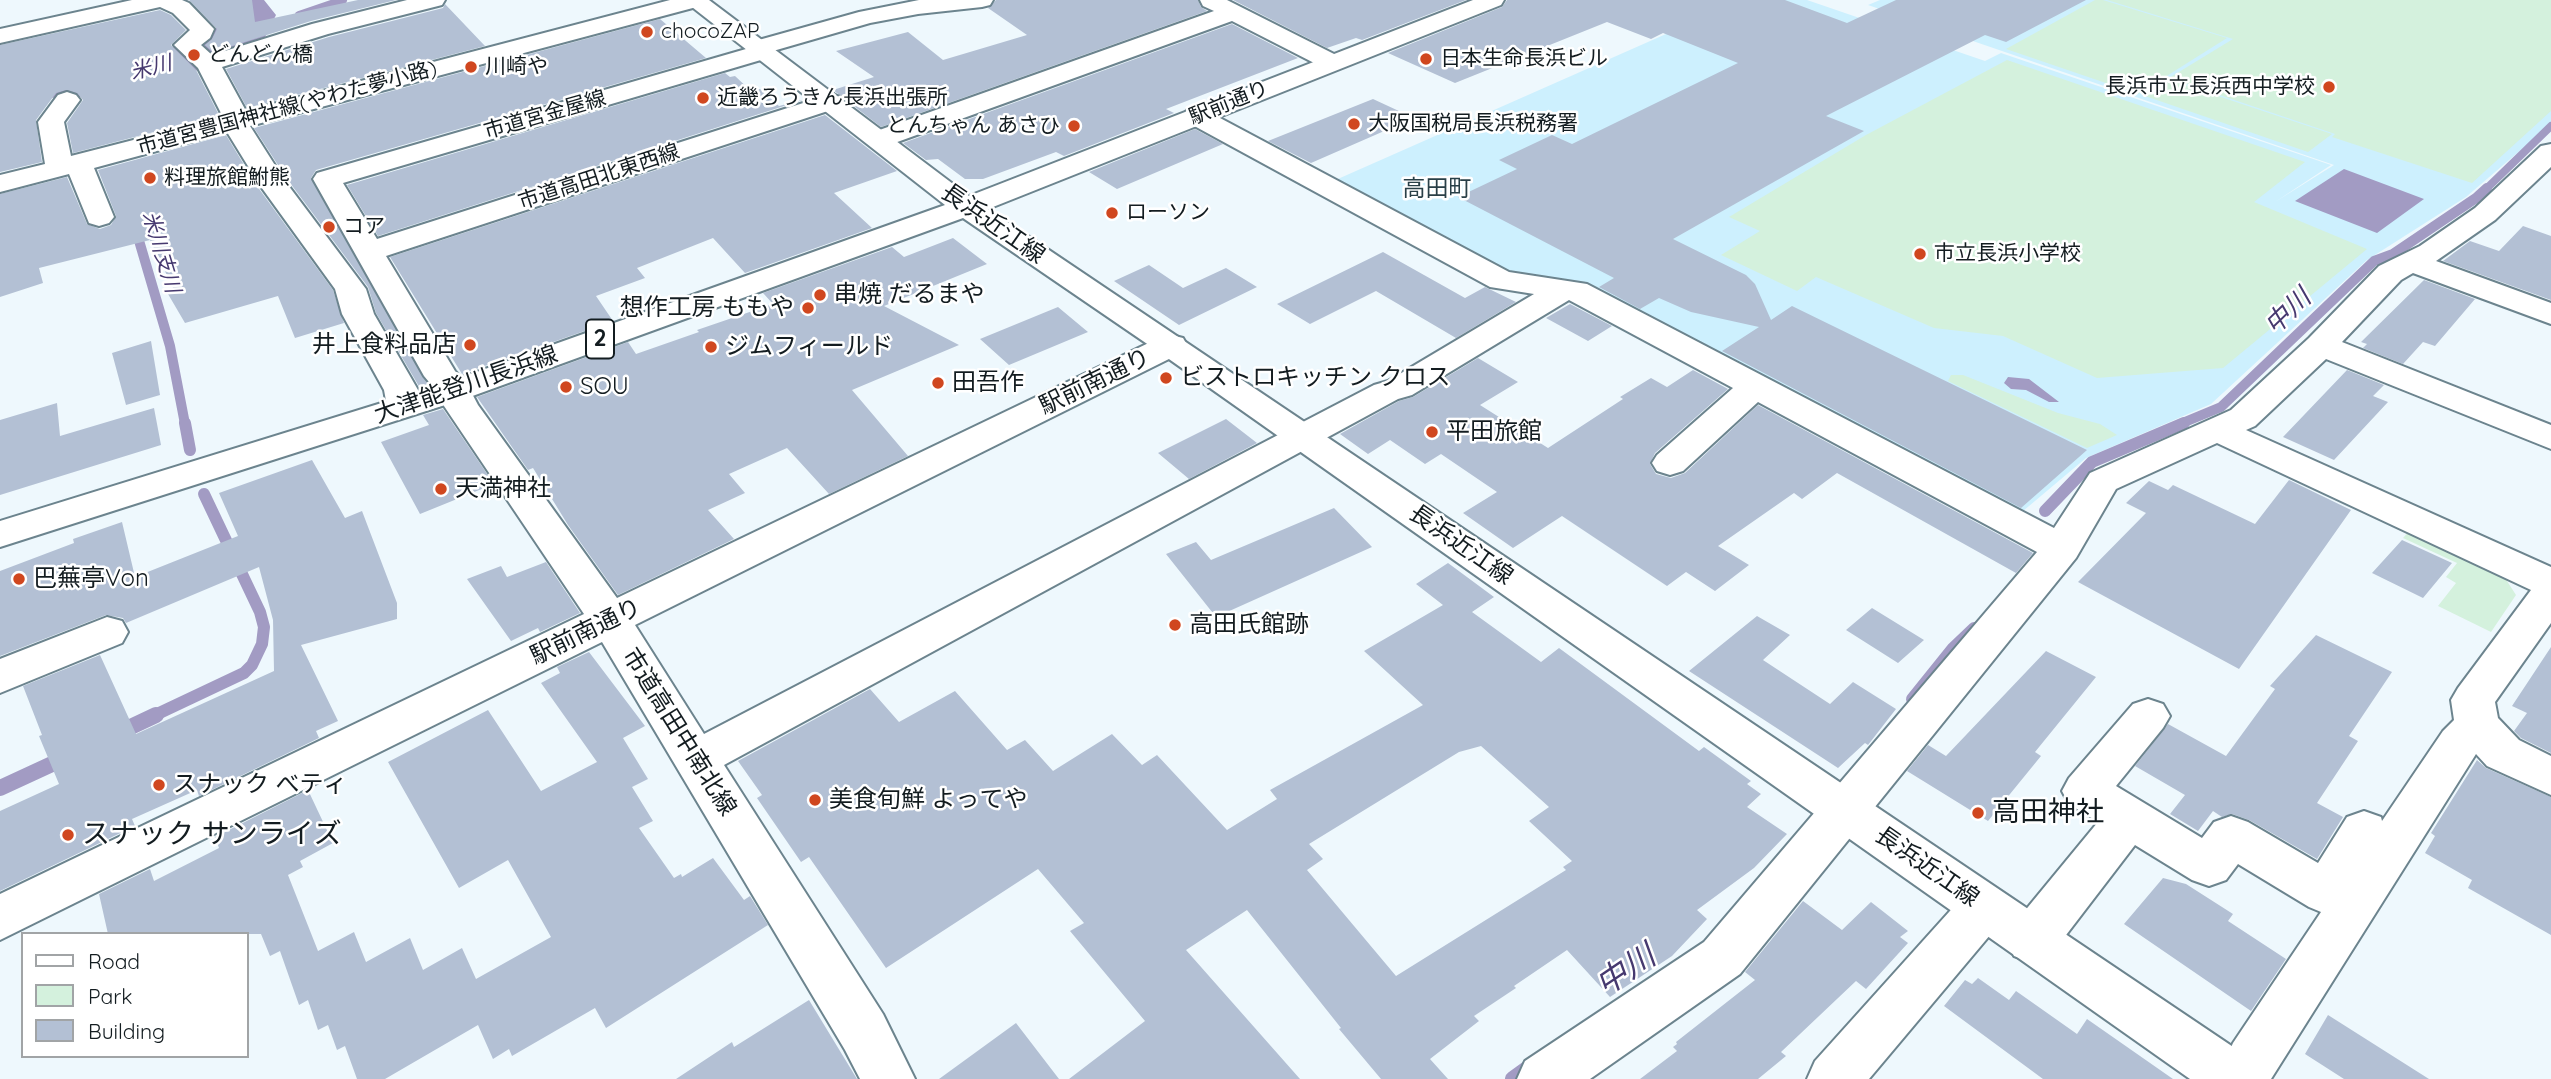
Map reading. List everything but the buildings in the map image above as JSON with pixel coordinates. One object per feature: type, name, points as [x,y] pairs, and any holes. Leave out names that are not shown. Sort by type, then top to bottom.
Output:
[{"type":"street","points":[[0,36],[116,5],[163,0],[181,8],[202,29],[202,33],[186,44],[201,59],[237,121],[237,126],[273,184],[350,289],[358,314],[401,390],[404,407]]},
{"type":"street","points":[[201,59],[434,0]]},
{"type":"street","name":"長浜近江線","points":[[695,0],[966,207],[1304,436],[2032,940],[2243,1070]]},
{"type":"street","name":"市道宮豊国神社線(やわた夢小路)","points":[[0,184],[695,0]]},
{"type":"street","name":"市道宮金屋線","points":[[327,178],[867,17],[918,7],[982,0]]},
{"type":"street","points":[[1209,0],[1331,62]]},
{"type":"street","name":"駅前通り","points":[[966,207],[1493,0]]},
{"type":"street","points":[[880,139],[1234,12]]},
{"type":"street","points":[[67,100],[51,122],[69,166],[99,217]]},
{"type":"street","name":"市道高田北東西線","points":[[367,252],[831,102]]},
{"type":"street","points":[[1196,116],[1501,280],[1576,291],[2062,550]]},
{"type":"street","points":[[1544,1079],[1722,958],[2062,550],[2089,500],[2103,481],[2243,418],[2321,345],[2390,273],[2431,252],[2485,214],[2551,152]]},
{"type":"street","name":"市道高田中南北線","points":[[327,178],[367,252],[441,376],[455,391],[461,406],[610,620],[864,1032],[888,1079]]},
{"type":"street","name":"大津能登川長浜線","points":[[0,534],[455,391],[966,207]]},
{"type":"street","points":[[2410,262],[2551,313]]},
{"type":"street","points":[[696,760],[1386,392],[1400,388],[1564,289]]},
{"type":"street","name":"駅前南通り","points":[[0,918],[1171,345]]},
{"type":"street","points":[[2321,345],[2551,438]]},
{"type":"street","points":[[1670,463],[1756,386]]},
{"type":"street","points":[[2217,430],[2551,583]]},
{"type":"street","points":[[2551,593],[2473,700],[2477,725],[2503,753],[2551,778]]},
{"type":"street","points":[[0,677],[107,632]]},
{"type":"street","points":[[2148,716],[2085,791],[2209,866],[2231,835],[2326,892],[2364,831]]},
{"type":"street","points":[[2243,1070],[2459,743],[2477,725]]},
{"type":"street","points":[[2032,940],[2129,817]]},
{"type":"street","points":[[1834,1079],[1984,907]]},
{"type":"shaded area","name":"市立長浜小学校","points":[[1743,0],[1807,0],[1985,61],[2001,53],[2331,165],[2275,202],[2334,165],[1868,5],[1880,0],[2551,0],[2551,124],[2466,197],[2367,260],[2211,404],[2086,458],[2016,517],[1578,285],[1503,274],[1331,182]]},
{"type":"shaded area","points":[[2344,169],[2424,199],[2377,233],[2295,201]]},
{"type":"shaded area","points":[[2008,377],[2029,379],[2059,402],[2049,402],[2026,390],[2011,389],[2004,383]]},
{"type":"green space","points":[[2095,0],[2103,0],[2227,38],[2138,94],[2006,49]]},
{"type":"green space","points":[[2107,0],[2551,0],[2551,111],[2472,183],[2332,137],[2335,134],[2169,78],[2233,39]]},
{"type":"green space","points":[[2007,60],[2305,162],[2254,202],[2367,249],[2223,368],[2097,378],[2003,336],[1934,328],[1816,277],[1797,291],[1721,255],[1760,231],[1729,217],[1866,135]]},
{"type":"green space","points":[[2170,80],[2332,134],[2308,152],[2145,96]]},
{"type":"green space","points":[[1951,375],[1963,375],[2058,413],[2100,424],[2117,435],[2087,448],[1948,381]]},
{"type":"green space","points":[[2410,530],[2496,569],[2505,578],[2516,595],[2491,632],[2438,606],[2456,583],[2446,577],[2457,563],[2403,538]]},
{"type":"waterway","name":"米川","points":[[0,83],[67,84],[114,80],[164,68],[234,38],[250,28],[255,15],[247,6],[228,0]]},
{"type":"waterway","name":"米川支川","points":[[299,15],[343,0]]},
{"type":"waterway","name":"米川支川","points":[[175,72],[244,40]]},
{"type":"waterway","name":"中川","points":[[2485,190],[2551,126]]},
{"type":"waterway","name":"中川","points":[[2180,424],[2221,407],[2374,261],[2393,254],[2487,188]]},
{"type":"waterway","name":"米川支川","points":[[135,227],[170,346],[185,424]]},
{"type":"waterway","name":"米川支川","points":[[185,423],[190,450]]},
{"type":"waterway","name":"中川","points":[[2045,511],[2092,462],[2184,423]]},
{"type":"waterway","name":"米川支川","points":[[153,716],[244,673],[252,665],[262,644],[264,627],[260,612],[204,494]]},
{"type":"waterway","name":"中川","points":[[1912,699],[1953,648],[1974,628]]},
{"type":"waterway","name":"米川支川","points":[[120,732],[156,715]]},
{"type":"waterway","name":"米川支川","points":[[0,788],[65,758]]},
{"type":"waterway","name":"中川","points":[[1513,1079],[1531,1066]]},
{"type":"place","name":"chocoZAP","points":[[647,32]]},
{"type":"place","name":"どんどん橋","points":[[194,55]]},
{"type":"place","name":"日本生命長浜ビル","points":[[1426,59]]},
{"type":"place","name":"川崎や","points":[[471,67]]},
{"type":"place","name":"長浜市立長浜西中学校","points":[[2329,87]]},
{"type":"place","name":"近畿ろうきん長浜出張所","points":[[703,98]]},
{"type":"place","name":"大阪国税局長浜税務署","points":[[1354,124]]},
{"type":"place","name":"とんちゃん あさひ","points":[[1074,126]]},
{"type":"place","name":"料理旅館鮒熊","points":[[150,178]]},
{"type":"place","name":"ローソン","points":[[1112,213]]},
{"type":"place","name":"コア","points":[[329,227]]},
{"type":"place","name":"市立長浜小学校","points":[[1920,254]]},
{"type":"place","name":"串焼 だるまや","points":[[820,295]]},
{"type":"place","name":"想作工房 ももや","points":[[808,308]]},
{"type":"place","name":"井上食料品店","points":[[470,345]]},
{"type":"place","name":"ジムフィールド","points":[[711,347]]},
{"type":"place","name":"ビストロキッチン クロス","points":[[1166,378]]},
{"type":"place","name":"田吾作","points":[[938,383]]},
{"type":"place","name":"SOU","points":[[566,387]]},
{"type":"place","name":"平田旅館","points":[[1432,432]]},
{"type":"place","name":"天満神社","points":[[441,489]]},
{"type":"place","name":"巴蕪亭Von","points":[[19,579]]},
{"type":"place","name":"高田氏館跡","points":[[1175,625]]},
{"type":"place","name":"スナック べティ","points":[[159,785]]},
{"type":"place","name":"美食旬鮮 よってや","points":[[815,800]]},
{"type":"place","name":"高田神社","points":[[1978,813]]},
{"type":"place","name":"スナック サンライズ","points":[[68,835]]},
{"type":"district","name":"高田町","points":[[1437,189]]}]
